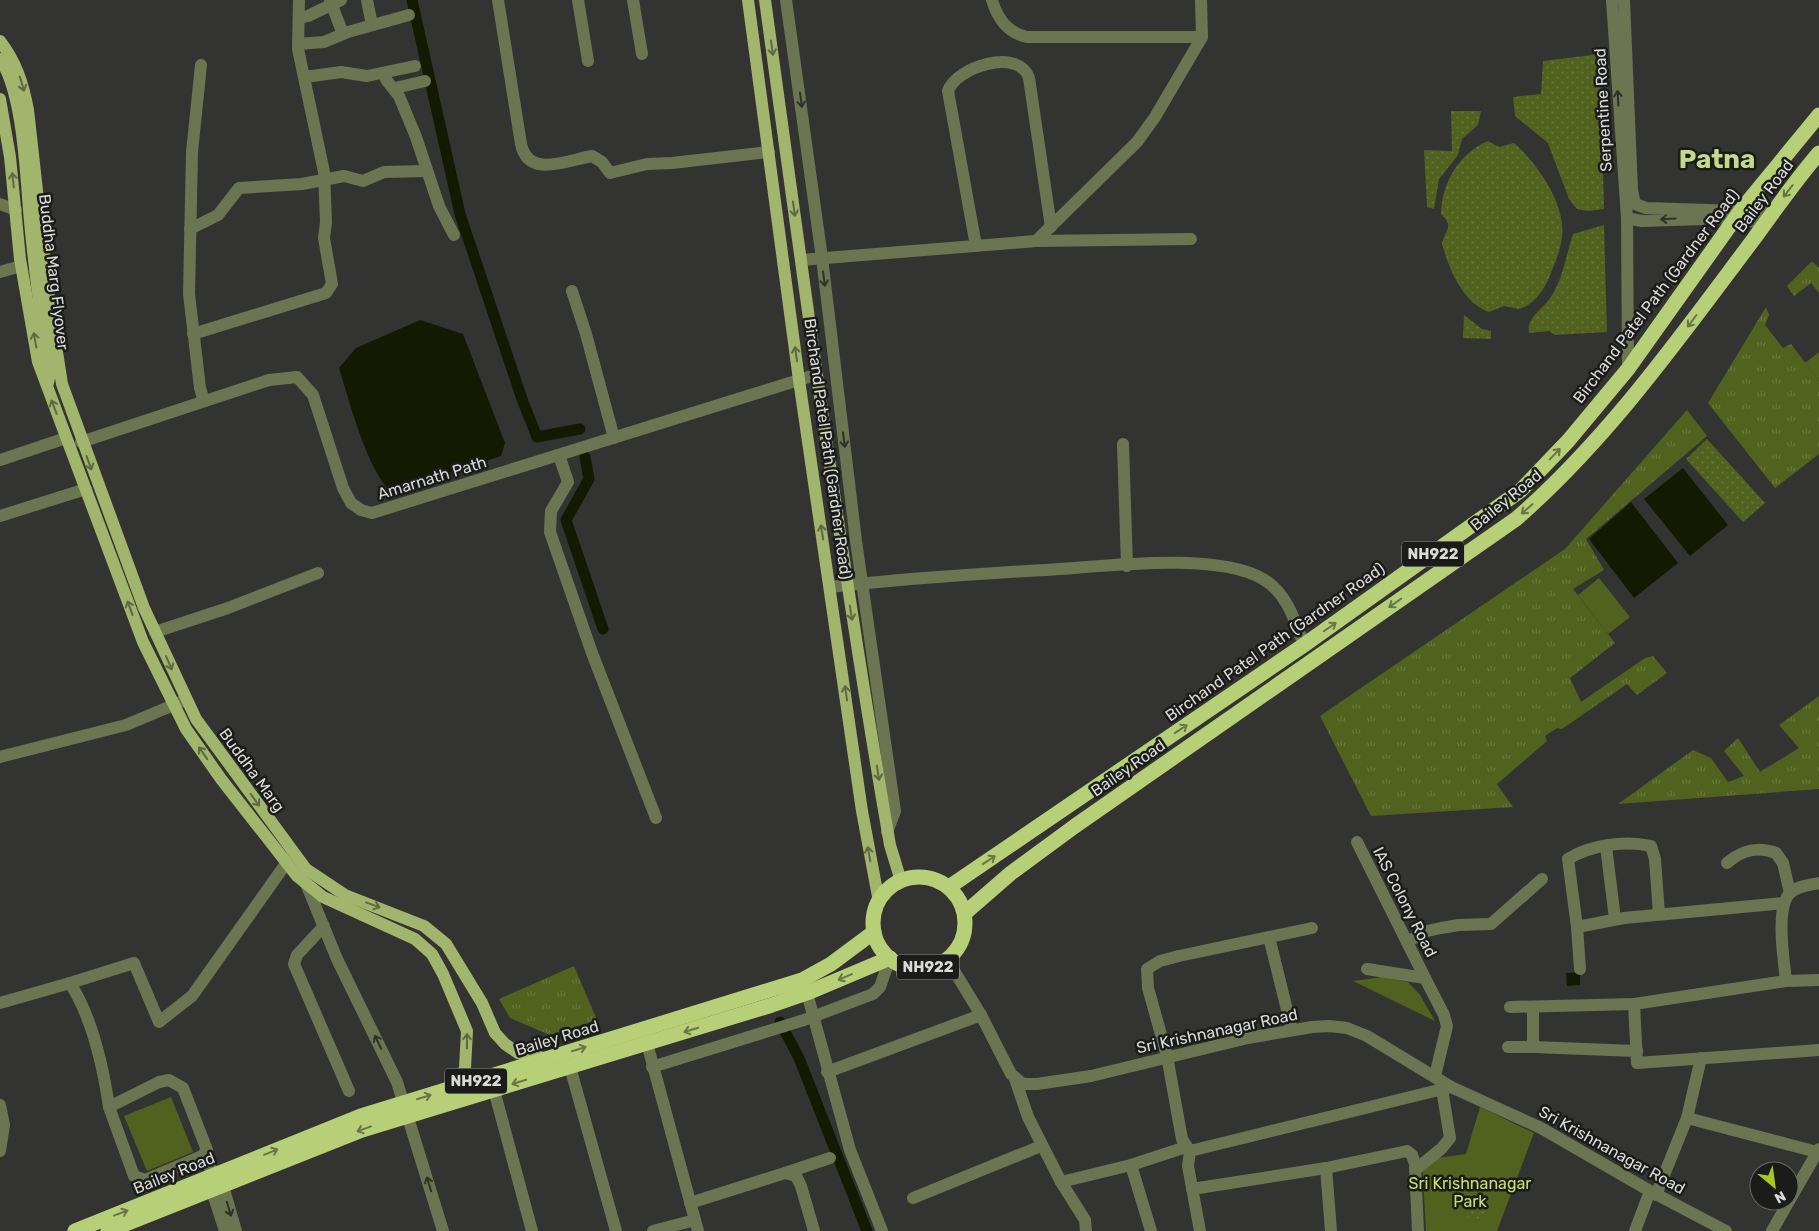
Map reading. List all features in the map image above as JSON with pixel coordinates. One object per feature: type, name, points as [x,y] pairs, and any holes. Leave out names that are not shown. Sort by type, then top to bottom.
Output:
[{"type":"highway","name":"Birchand Patel Path (Gardner Road)","points":[[949,887],[1304,645],[1520,491],[1568,441],[1628,369],[1738,214],[1819,115]]},
{"type":"highway","name":"Bailey Road","points":[[965,913],[1011,873],[1075,826],[1523,513],[1550,489],[1658,367],[1768,218],[1814,162],[1819,152]]},
{"type":"highway","points":[[874,932],[874,916],[879,902],[888,890],[901,881],[921,877],[936,880],[949,887],[956,895],[965,913]]},
{"type":"highway","name":"NH922","points":[[874,932],[882,950],[890,958],[908,967],[918,968],[938,964],[955,952],[964,934],[965,913]]},
{"type":"highway","name":"Bailey Road","points":[[406,1109],[494,1090],[570,1067],[645,1037],[802,980],[831,964],[874,932]]},
{"type":"highway","name":"Bailey Road","points":[[75,1231],[216,1184],[362,1130],[455,1087],[548,1059],[645,1037],[807,993],[890,958]]},
{"type":"highway","name":"Bailey Road","points":[[108,1231],[134,1226],[216,1184]]},
{"type":"main road","name":"Birchand Patel Path (Gardner Road)","points":[[748,0],[799,380],[862,811],[879,902]]},
{"type":"main road","name":"Birchand Patel Path (Gardner Road)","points":[[765,0],[815,375],[846,585],[888,832],[901,881]]},
{"type":"main road","name":"Buddha Marg","points":[[0,41],[11,56],[23,82],[28,110],[50,307],[62,384],[81,442],[129,571],[155,632],[186,699],[208,737],[307,886],[338,906],[415,939],[432,954],[443,974],[467,1031],[466,1068],[455,1087]]},
{"type":"main road","name":"Buddha Marg Flyover","points":[[0,59],[16,101],[21,130],[37,290],[49,368],[46,388]]},
{"type":"main road","name":"Buddha Marg","points":[[0,99],[10,157],[20,263],[38,362],[46,388],[143,642],[186,729],[221,779],[290,858],[345,895],[424,926],[446,944],[482,1003],[495,1033],[505,1044],[518,1053],[548,1059]]},
{"type":"main road","name":"Buddha Marg Flyover","points":[[49,368],[62,384]]},
{"type":"street","points":[[194,334],[326,293],[332,284],[324,238],[326,222],[324,179],[316,129],[300,63],[298,44],[299,0]]},
{"type":"street","points":[[367,0],[372,25]]},
{"type":"street","points":[[498,0],[520,144],[522,153],[528,161],[544,166],[592,156],[602,162],[610,173],[648,164],[769,152]]},
{"type":"street","points":[[578,0],[588,62]]},
{"type":"street","points":[[633,0],[642,54]]},
{"type":"street","points":[[786,0],[822,258],[863,584],[896,811],[888,832]]},
{"type":"street","points":[[992,0],[1000,17],[1015,35],[1027,37],[1202,37]]},
{"type":"street","points":[[1036,241],[1145,132],[1202,37],[1201,0]]},
{"type":"street","name":"Serpentine Road","points":[[1612,0],[1627,218],[1628,369]]},
{"type":"street","points":[[1624,0],[1632,190],[1635,204],[1646,208],[1738,214],[1768,218]]},
{"type":"street","points":[[300,18],[334,1],[343,34]]},
{"type":"street","points":[[298,44],[324,42],[372,25],[409,16]]},
{"type":"street","points":[[976,246],[948,91],[956,78],[991,64],[1008,61],[1020,64],[1026,69],[1051,227]]},
{"type":"street","points":[[201,65],[192,152],[189,294],[200,388],[204,401]]},
{"type":"street","points":[[304,76],[332,72],[367,76],[415,66]]},
{"type":"street","points":[[383,73],[387,81],[395,88],[414,133],[439,206],[454,235]]},
{"type":"street","points":[[395,88],[425,81]]},
{"type":"street","points":[[190,229],[218,215],[239,188],[302,184],[350,176],[357,181],[384,172],[426,171]]},
{"type":"street","points":[[0,204],[16,210]]},
{"type":"street","points":[[1627,218],[1642,220],[1738,214]]},
{"type":"street","points":[[800,260],[1036,241],[1191,239]]},
{"type":"street","points":[[0,264],[20,263]]},
{"type":"street","points":[[0,272],[20,263]]},
{"type":"street","points":[[572,291],[586,334],[614,438]]},
{"type":"street","name":"Amarnath Path","points":[[81,442],[269,380],[298,377],[313,395],[343,488],[351,503],[361,510],[372,513],[815,375]]},
{"type":"street","points":[[0,460],[66,438]]},
{"type":"street","points":[[1123,444],[1127,566]]},
{"type":"street","points":[[559,455],[568,482],[551,511],[550,532],[592,653],[656,818]]},
{"type":"street","points":[[0,516],[86,489]]},
{"type":"street","points":[[830,587],[909,578],[1127,566],[1187,564],[1217,566],[1262,579],[1279,593],[1290,608],[1304,645]]},
{"type":"street","points":[[155,632],[228,608],[318,573]]},
{"type":"street","points":[[0,757],[126,725],[186,699]]},
{"type":"street","name":"IAS Colony Road","points":[[1357,842],[1444,1015],[1447,1026],[1435,1076]]},
{"type":"street","points":[[1606,846],[1615,920]]},
{"type":"street","points":[[1580,969],[1577,927],[1568,859],[1580,852],[1606,846],[1651,846],[1656,859],[1659,914]]},
{"type":"street","points":[[1728,863],[1736,855],[1751,850],[1764,850],[1776,853],[1783,863],[1787,898],[1782,938],[1786,981]]},
{"type":"street","points":[[0,1003],[134,963],[159,1022],[192,996],[290,858]]},
{"type":"street","points":[[1407,942],[1427,931],[1491,924],[1542,879]]},
{"type":"street","points":[[1577,927],[1615,920],[1787,898],[1800,887],[1819,883]]},
{"type":"street","points":[[307,886],[397,1082],[443,1231]]},
{"type":"street","points":[[324,926],[297,955],[294,964],[349,1091]]},
{"type":"street","points":[[1200,1231],[1188,1166],[1188,1149],[1182,1138],[1167,1056],[1148,988],[1148,969],[1160,961],[1312,928]]},
{"type":"street","points":[[1269,936],[1292,1030]]},
{"type":"street","points":[[652,1067],[808,1019],[873,994],[880,987],[890,958]]},
{"type":"street","points":[[947,959],[1015,1079],[1018,1095],[1041,1146],[1085,1220],[1086,1231]]},
{"type":"street","name":"IAS Colony Road","points":[[1367,969],[1425,978]]},
{"type":"street","points":[[1510,1007],[1534,1008],[1634,1004],[1786,981],[1819,980]]},
{"type":"street","points":[[70,983],[78,995],[96,1045],[109,1107],[134,1176],[145,1180],[202,1156],[207,1150],[183,1088],[176,1083],[169,1080],[159,1082],[109,1107]]},
{"type":"street","points":[[807,993],[808,1019],[828,1072],[850,1150],[882,1231]]},
{"type":"street","points":[[1634,1004],[1637,1063],[1819,1050]]},
{"type":"street","points":[[1533,1048],[1534,1008]]},
{"type":"street","points":[[828,1072],[981,1016]]},
{"type":"street","name":"Sri Krishnanagar Road","points":[[1015,1079],[1030,1085],[1066,1080],[1121,1069],[1167,1056],[1292,1030],[1329,1026],[1347,1028],[1367,1036],[1435,1076],[1446,1088],[1541,1128],[1653,1193],[1726,1231]]},
{"type":"street","points":[[645,1037],[696,1226],[653,1231]]},
{"type":"street","points":[[1508,1048],[1636,1051]]},
{"type":"street","points":[[1635,1231],[1687,1118],[1701,1058]]},
{"type":"street","points":[[570,1067],[616,1231]]},
{"type":"street","points":[[1061,1182],[1188,1149],[1446,1088],[1450,1138],[1447,1144],[1415,1170]]},
{"type":"street","points":[[494,1090],[532,1231]]},
{"type":"street","points":[[0,1105],[4,1125],[0,1151]]},
{"type":"street","points":[[1687,1118],[1818,1150],[1799,1183]]},
{"type":"street","points":[[912,1198],[1041,1146]]},
{"type":"street","points":[[1192,1189],[1326,1168],[1407,1152],[1412,1155],[1415,1170],[1418,1231]]},
{"type":"street","points":[[202,1156],[236,1231]]},
{"type":"street","points":[[690,1203],[830,1158]]},
{"type":"street","points":[[1130,1165],[1150,1231]]},
{"type":"street","points":[[1326,1168],[1331,1231]]},
{"type":"street","points":[[785,1173],[796,1176],[801,1186],[814,1231]]},
{"type":"street","points":[[216,1184],[225,1231]]},
{"type":"street","points":[[1772,1231],[1783,1211]]},
{"type":"green space","points":[[1600,54],[1604,209],[1588,211],[1577,209],[1569,199],[1548,143],[1515,116],[1513,97],[1541,94],[1543,61]]},
{"type":"green space","points":[[1451,111],[1481,111],[1478,125],[1462,139],[1458,155],[1439,179],[1434,209],[1427,207],[1424,150],[1452,151]]},
{"type":"green space","points":[[1488,141],[1499,147],[1514,143],[1532,161],[1555,198],[1562,224],[1562,236],[1558,254],[1549,278],[1535,300],[1519,309],[1504,306],[1489,312],[1480,308],[1472,301],[1458,284],[1453,274],[1442,244],[1448,226],[1441,214],[1442,202],[1448,181],[1454,171],[1468,154]]},
{"type":"green space","points":[[1604,225],[1607,332],[1555,335],[1549,331],[1529,333],[1532,318],[1550,298],[1558,283],[1573,234]]},
{"type":"green space","points":[[1812,261],[1819,268],[1819,293],[1811,283],[1794,296],[1787,286]]},
{"type":"green space","points":[[1766,307],[1769,315],[1765,325],[1783,348],[1791,344],[1819,381],[1819,454],[1775,488],[1708,403]]},
{"type":"green space","points":[[1464,315],[1482,329],[1491,331],[1491,339],[1463,338]]},
{"type":"green space","points":[[1819,352],[1819,381],[1805,363]]},
{"type":"green space","points":[[1687,410],[1707,436],[1586,539],[1604,570],[1573,589],[1615,643],[1570,678],[1581,702],[1645,658],[1653,656],[1667,673],[1637,695],[1627,684],[1562,729],[1557,728],[1545,736],[1547,741],[1497,784],[1513,807],[1371,816],[1320,716],[1565,549]]},
{"type":"green space","points":[[1707,439],[1765,503],[1743,522],[1686,459]]},
{"type":"green space","points":[[1599,578],[1630,617],[1608,634],[1578,595]]},
{"type":"green space","points":[[1819,696],[1819,789],[1618,804],[1693,750],[1711,758],[1728,782],[1744,776],[1724,751],[1738,738],[1760,772],[1799,748],[1779,725]]},
{"type":"green space","points":[[574,966],[597,1020],[550,1035],[510,1018],[499,999]]},
{"type":"green space","points":[[1383,977],[1408,982],[1420,995],[1435,1021],[1353,981]]},
{"type":"green space","points":[[171,1097],[193,1152],[147,1171],[124,1116]]},
{"type":"green space","name":"Sri Krishnanagar Park","points":[[1480,1107],[1534,1133],[1497,1231],[1426,1231],[1422,1160],[1466,1154]]},
{"type":"green space","points":[[1470,1194],[1478,1194],[1484,1201],[1485,1217],[1480,1222],[1469,1220],[1463,1208],[1463,1200]]},
{"type":"shaded area","points":[[420,320],[463,334],[505,443],[501,456],[405,488],[390,490],[382,481],[367,451],[353,415],[339,368],[356,348]]},
{"type":"shaded area","points":[[1683,468],[1728,525],[1690,556],[1644,499]]},
{"type":"shaded area","points":[[1631,502],[1678,563],[1634,598],[1589,539]]},
{"type":"shaded area","points":[[1580,972],[1580,985],[1567,986],[1566,973]]},
{"type":"waterway","points":[[412,0],[460,214],[523,402],[537,437],[580,429]]},
{"type":"waterway","points":[[585,457],[589,479],[566,520],[603,629]]},
{"type":"waterway","points":[[780,1022],[799,1058],[867,1231]]},
{"type":"district","name":"Patna","points":[[1717,159]]}]
